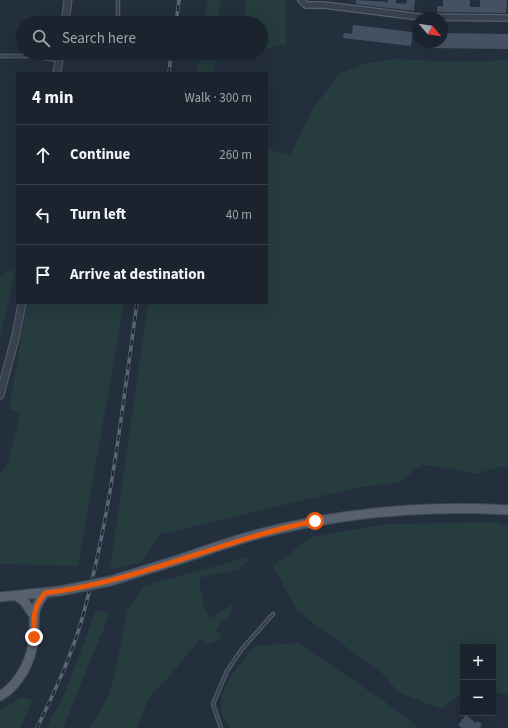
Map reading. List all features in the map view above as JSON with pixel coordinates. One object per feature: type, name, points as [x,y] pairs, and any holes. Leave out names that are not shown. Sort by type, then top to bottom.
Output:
[{"type":"main road","points":[[0,596],[17,596],[60,591],[110,581],[289,526],[345,516],[429,508],[508,510]]},
{"type":"main road","points":[[0,696],[15,683],[30,657],[34,637],[33,614],[37,604],[45,593]]},
{"type":"main road","points":[[17,596],[24,601],[33,614]]},
{"type":"street","points":[[66,16],[68,0]]},
{"type":"street","points":[[301,0],[306,5],[323,3],[420,17],[508,18]]},
{"type":"street","points":[[57,72],[59,60]]},
{"type":"street","points":[[0,395],[16,335],[22,304]]},
{"type":"lane","points":[[118,0],[118,16]]},
{"type":"lane","points":[[0,56],[16,56]]},
{"type":"lane","points":[[221,728],[213,704],[227,672],[242,649],[273,614]]},
{"type":"green space","points":[[208,0],[221,0],[219,16],[205,16]]},
{"type":"green space","points":[[245,0],[286,0],[286,44],[268,48],[268,16],[244,16]]},
{"type":"green space","points":[[395,59],[462,62],[508,60],[508,467],[500,467],[475,474],[449,468],[422,465],[398,482],[351,489],[161,534],[141,563],[110,569],[148,304],[268,304],[268,149],[290,155],[312,110],[340,73],[367,63]]},
{"type":"green space","points":[[199,60],[215,60],[214,72],[197,72]]},
{"type":"green space","points":[[16,267],[0,337],[0,276]]},
{"type":"green space","points":[[27,304],[124,304],[78,566],[0,564],[0,473],[7,466],[20,414],[9,409]]},
{"type":"green space","points":[[496,522],[508,526],[508,695],[496,693],[496,644],[460,644],[460,695],[441,709],[398,692],[383,674],[297,611],[273,566],[312,537],[385,524]]},
{"type":"green space","points":[[252,556],[238,569],[199,578],[203,604],[210,618],[233,604],[229,617],[218,626],[216,631],[221,633],[218,640],[209,644],[200,639],[164,683],[150,695],[137,728],[90,728],[108,697],[114,678],[127,610],[144,586]]},
{"type":"green space","points":[[96,610],[110,613],[63,728],[46,728],[65,693]]},
{"type":"green space","points":[[298,643],[388,704],[419,728],[230,728],[224,720],[221,704],[226,685],[242,661],[255,646]]},
{"type":"green space","points":[[21,697],[33,700],[20,728],[0,728],[0,711]]},
{"type":"building","points":[[356,0],[388,2],[388,0],[396,0],[396,3],[406,4],[407,0],[415,0],[414,11],[356,4]]},
{"type":"building","points":[[443,0],[470,0],[470,7],[480,7],[480,0],[507,0],[506,13],[437,12],[437,6],[443,6]]},
{"type":"building","points":[[353,25],[412,32],[411,46],[343,38],[344,33],[352,34]]},
{"type":"building","points":[[448,33],[508,34],[508,49],[426,48],[448,48]]},
{"type":"building","points":[[465,716],[467,716],[476,723],[477,721],[482,724],[480,727],[482,728],[462,728],[458,725]]},
{"type":"railway","points":[[177,16],[179,0]]},
{"type":"railway","points":[[169,72],[170,60]]},
{"type":"railway","points":[[37,728],[73,647],[92,580],[101,541],[115,462],[137,304]]},
{"type":"route","points":[[34,637],[33,614],[39,599],[45,593],[110,581],[253,536],[289,526],[315,521]]}]
